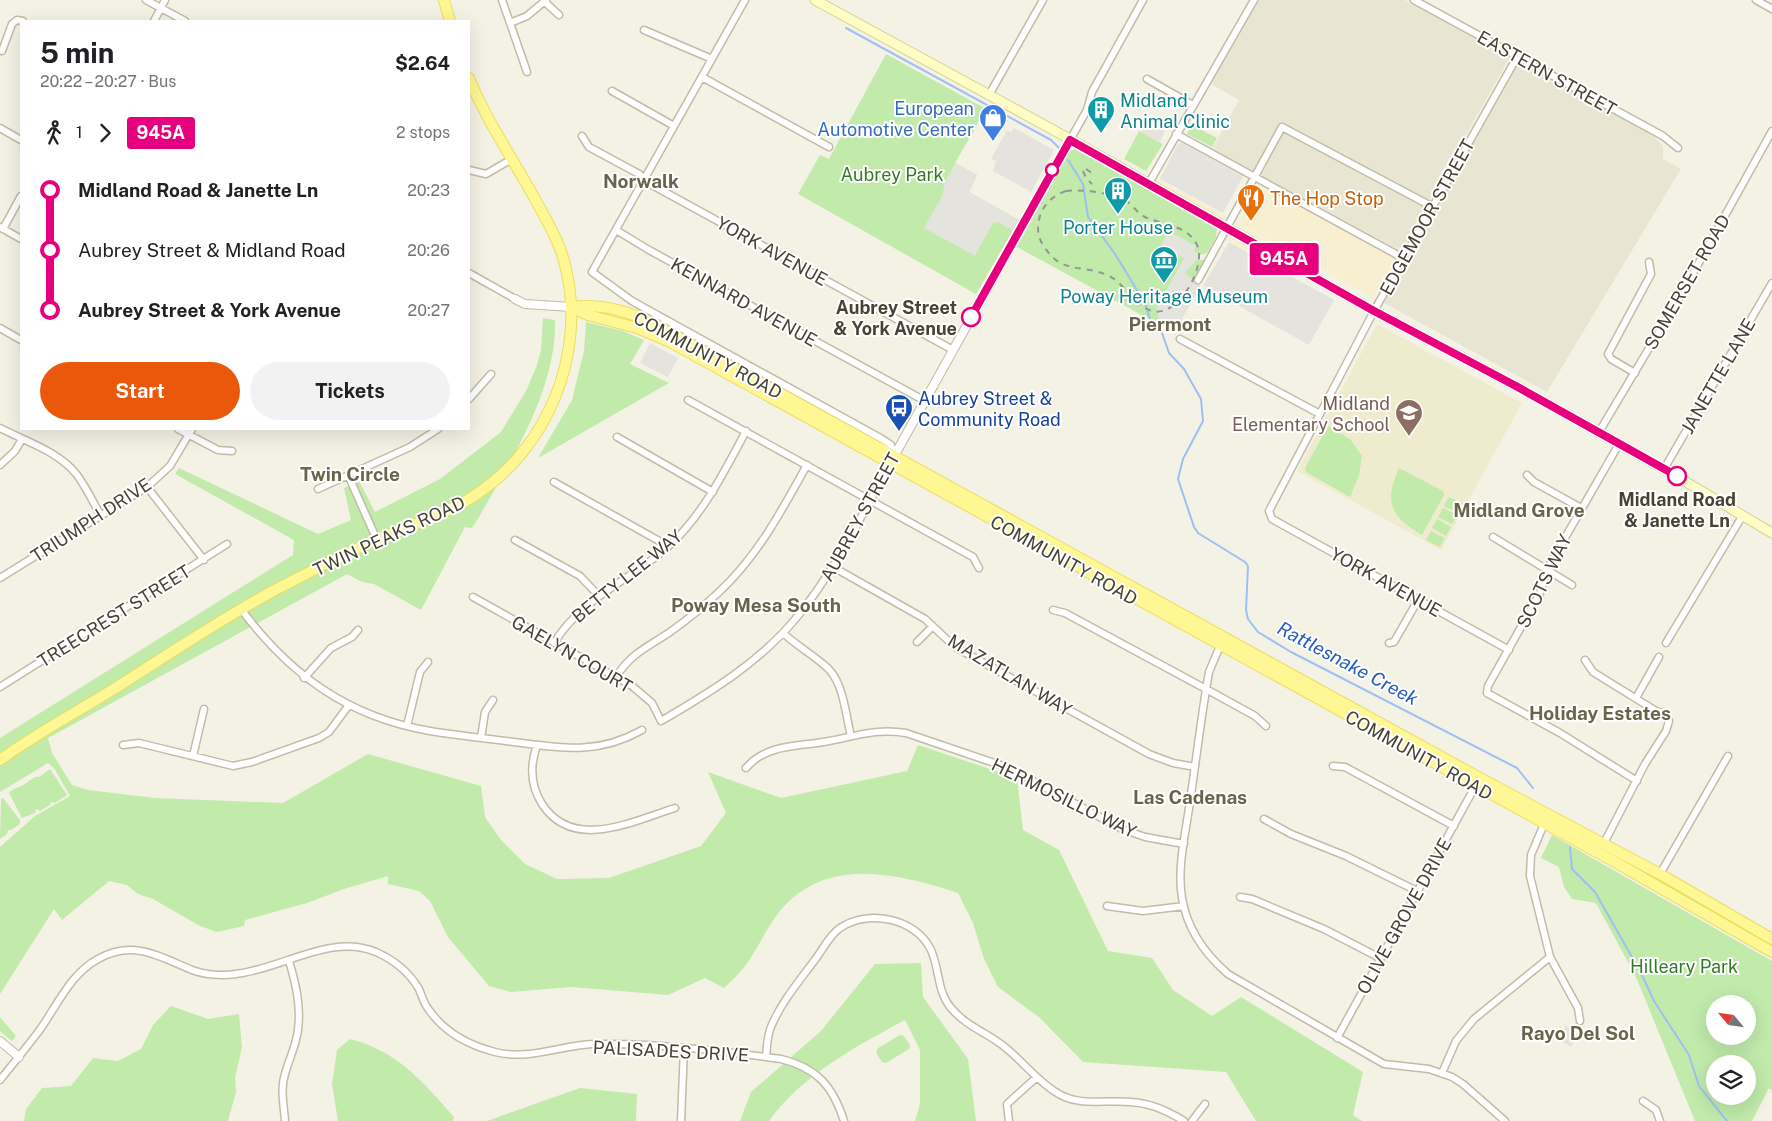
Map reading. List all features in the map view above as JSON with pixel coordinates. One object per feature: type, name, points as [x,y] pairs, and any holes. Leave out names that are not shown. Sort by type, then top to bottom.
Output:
[{"type":"main road","points":[[444,0],[450,20]]},
{"type":"main road","points":[[815,0],[1149,183],[1374,311],[1664,468],[1772,533]]},
{"type":"main road","name":"TWIN PEAKS ROAD","points":[[0,760],[241,609],[344,554],[446,512],[473,497],[495,481],[522,453],[547,416],[558,391],[566,365],[571,307],[566,270],[562,252],[546,218],[488,118],[470,80]]},
{"type":"main road","name":"COMMUNITY ROAD","points":[[571,307],[588,315],[637,328],[670,342],[1170,607],[1478,782],[1544,824],[1616,862],[1772,952]]},
{"type":"main road","name":"COMMUNITY ROAD","points":[[892,460],[1220,646],[1478,782],[1604,843],[1772,939]]},
{"type":"main road","points":[[1170,607],[1180,619],[1218,640],[1220,646],[1226,643],[1256,660],[1267,661]]},
{"type":"main road","points":[[1544,824],[1549,821],[1573,832],[1582,832]]},
{"type":"main road","points":[[1566,835],[1577,837],[1598,846],[1604,843]]},
{"type":"main road","points":[[1616,862],[1630,864],[1656,878],[1660,874]]},
{"type":"main road","points":[[1655,884],[1664,884],[1688,897],[1692,892]]},
{"type":"street","points":[[146,0],[183,20]]},
{"type":"street","points":[[155,20],[165,0]]},
{"type":"street","points":[[502,0],[527,72]]},
{"type":"street","points":[[746,0],[592,272],[632,301],[882,439],[891,445],[892,460]]},
{"type":"street","points":[[988,95],[1043,0]]},
{"type":"street","name":"AUBREY STREET","points":[[661,721],[728,680],[783,633],[820,587],[833,567],[1087,110],[1092,92],[1143,0]]},
{"type":"street","points":[[1149,183],[1254,0]]},
{"type":"street","name":"EASTERN STREET","points":[[1414,0],[1663,136],[1678,148]]},
{"type":"street","points":[[1756,0],[1772,9]]},
{"type":"street","points":[[510,24],[527,16],[545,1],[559,15]]},
{"type":"street","points":[[2,51],[12,24],[17,20],[20,20]]},
{"type":"street","points":[[644,30],[712,59]]},
{"type":"street","name":"EDGEMOOR STREET","points":[[1269,511],[1318,420],[1318,413],[1517,57]]},
{"type":"street","points":[[702,77],[828,147]]},
{"type":"street","points":[[1147,79],[1193,105]]},
{"type":"street","points":[[612,91],[674,126]]},
{"type":"street","points":[[1198,280],[1282,127],[1433,207]]},
{"type":"street","points":[[0,128],[20,139]]},
{"type":"street","name":"SOMERSET ROAD","points":[[1599,432],[1635,373],[1772,131]]},
{"type":"street","points":[[1176,134],[1404,258]]},
{"type":"street","name":"YORK AVENUE","points":[[582,136],[589,147],[644,180],[953,350]]},
{"type":"street","points":[[470,170],[486,174],[512,159]]},
{"type":"street","points":[[20,198],[2,228],[20,238]]},
{"type":"street","name":"KENNARD AVENUE","points":[[616,230],[649,250],[925,401]]},
{"type":"street","points":[[1635,373],[1611,359],[1608,354],[1651,274],[1649,262]]},
{"type":"street","points":[[470,274],[525,304],[571,307]]},
{"type":"street","name":"JANETTE LANE","points":[[1664,468],[1772,282]]},
{"type":"street","points":[[0,328],[20,339]]},
{"type":"street","points":[[1180,339],[1318,413]]},
{"type":"street","points":[[470,398],[491,374]]},
{"type":"street","points":[[688,400],[973,558],[979,568]]},
{"type":"street","points":[[0,428],[57,457],[69,467],[77,474],[101,516]]},
{"type":"street","points":[[318,489],[410,447],[436,430]]},
{"type":"street","name":"BETTY LEE WAY","points":[[554,643],[574,616],[598,595],[640,568],[668,546],[703,507],[746,431]]},
{"type":"street","points":[[190,432],[218,450],[232,451]]},
{"type":"street","name":"TRIUMPH DRIVE","points":[[0,578],[147,487],[170,466],[190,432]]},
{"type":"street","points":[[617,437],[713,492]]},
{"type":"street","points":[[0,465],[15,451],[22,439]]},
{"type":"street","name":"SCOTS WAY","points":[[1619,444],[1547,569],[1540,594],[1488,686],[1487,693],[1552,728],[1637,780]]},
{"type":"street","points":[[616,678],[624,665],[642,648],[669,632],[719,593],[755,554],[807,465]]},
{"type":"street","points":[[348,475],[377,540]]},
{"type":"street","points":[[1527,475],[1534,482],[1581,508]]},
{"type":"street","points":[[554,482],[668,546]]},
{"type":"street","points":[[147,487],[204,560]]},
{"type":"street","name":"YORK AVENUE","points":[[1269,511],[1272,519],[1509,650]]},
{"type":"street","points":[[1666,643],[1743,515]]},
{"type":"street","points":[[1493,537],[1572,585]]},
{"type":"street","points":[[516,540],[580,576],[598,595]]},
{"type":"street","name":"TREECREST STREET","points":[[0,687],[228,544]]},
{"type":"street","name":"MAZATLAN WAY","points":[[833,567],[910,610],[955,647],[1149,754],[1173,763],[1195,767]]},
{"type":"street","name":"GAELYN COURT","points":[[473,597],[632,686],[652,703],[661,721]]},
{"type":"street","points":[[1389,643],[1394,642],[1418,600]]},
{"type":"street","points":[[241,609],[282,659],[304,678],[349,705],[374,716],[407,726],[559,749],[584,748],[607,744],[642,730]]},
{"type":"street","points":[[1053,610],[1065,613],[1206,689],[1255,716],[1266,726]]},
{"type":"street","points":[[918,642],[932,627]]},
{"type":"street","points":[[304,678],[331,648],[352,637],[358,630]]},
{"type":"street","points":[[783,633],[798,647],[825,665],[836,679],[851,736]]},
{"type":"street","points":[[1220,646],[1209,672],[1184,844],[1181,897],[1197,939],[1214,962],[1228,974],[1384,1064],[1428,1069],[1442,1073],[1463,1084],[1505,1121]]},
{"type":"street","points":[[1636,698],[1659,657]]},
{"type":"street","points":[[1585,660],[1593,672],[1664,713],[1669,721],[1666,731],[1637,780],[1604,843]]},
{"type":"street","points":[[407,726],[420,672],[428,662]]},
{"type":"street","points":[[481,738],[485,712],[493,700]]},
{"type":"street","points":[[123,745],[139,743],[233,766],[252,762],[319,738],[329,732],[349,705]]},
{"type":"street","points":[[193,756],[204,709]]},
{"type":"street","name":"HERMOSILLO WAY","points":[[746,768],[754,759],[776,749],[889,730],[906,733],[1009,768],[1122,829],[1145,837],[1184,844]]},
{"type":"street","points":[[537,745],[532,774],[536,794],[548,813],[567,825],[583,831],[602,830],[675,808]]},
{"type":"street","points":[[1660,874],[1728,756]]},
{"type":"street","points":[[1333,766],[1345,767],[1454,826]]},
{"type":"street","name":"OLIVE GROVE DRIVE","points":[[1337,1038],[1478,782]]},
{"type":"street","points":[[1264,819],[1417,891]]},
{"type":"street","points":[[1544,824],[1531,855],[1530,876],[1550,957],[1578,1008],[1580,1021]]},
{"type":"street","points":[[1240,897],[1324,929],[1380,958]]},
{"type":"street","points":[[1107,906],[1143,911],[1184,906]]},
{"type":"street","points":[[766,1057],[768,1036],[777,1016],[831,935],[847,924],[867,917],[895,921],[912,928],[931,949],[941,991],[950,1006],[965,1023],[1004,1046],[1054,1091],[1069,1099],[1091,1103],[1131,1102],[1160,1108],[1184,1121]]},
{"type":"street","name":"PALISADES DRIVE","points":[[0,1080],[19,1058],[75,978],[99,958],[118,952],[150,952],[166,957],[193,970],[209,974],[236,974],[289,961],[323,949],[346,946],[375,952],[396,962],[419,989],[426,1007],[450,1033],[494,1052],[535,1055],[595,1044],[684,1048],[795,1062],[821,1078],[830,1088],[844,1121]]},
{"type":"street","points":[[1442,1073],[1456,1041],[1474,1019],[1550,957]]},
{"type":"street","points":[[285,1121],[284,1076],[299,1029],[298,992],[289,961]]},
{"type":"street","points":[[0,1041],[19,1058]]},
{"type":"street","points":[[681,1121],[684,1048]]},
{"type":"street","points":[[1009,1121],[1007,1104],[1037,1077]]},
{"type":"street","points":[[1643,1100],[1656,1110],[1660,1121]]},
{"type":"street","points":[[1192,1121],[1204,1104]]},
{"type":"shaded area","points":[[1259,0],[1405,0],[1510,57],[1429,201],[1347,158],[1428,203],[1401,251],[1212,149],[1239,100],[1211,84]]},
{"type":"shaded area","points":[[1519,62],[1650,133],[1663,146],[1663,159],[1681,169],[1547,392],[1384,303]]},
{"type":"shaded area","points":[[1149,123],[1165,131],[1160,142],[1141,132]]},
{"type":"shaded area","points":[[1014,128],[1054,150],[1031,192],[993,171],[996,161],[991,159],[1007,130],[1011,132]]},
{"type":"shaded area","points":[[1182,143],[1243,176],[1223,213],[1160,179],[1178,144]]},
{"type":"shaded area","points":[[955,163],[977,175],[969,192],[1019,220],[1013,231],[998,222],[993,223],[975,256],[924,228],[943,194],[944,184]]},
{"type":"shaded area","points":[[1156,178],[1220,213],[1288,254],[1279,268],[1148,194]]},
{"type":"shaded area","points":[[1263,185],[1393,256],[1395,260],[1375,295],[1370,296],[1241,224],[1240,220],[1259,187]]},
{"type":"shaded area","points":[[1169,231],[1196,246],[1194,251],[1199,254],[1199,257],[1185,273],[1200,286],[1182,319],[1173,324],[1164,323],[1158,317],[1157,307],[1184,258],[1161,245]]},
{"type":"shaded area","points":[[1229,242],[1334,300],[1309,345],[1203,286]]},
{"type":"shaded area","name":"Midland Elementary School","points":[[1377,324],[1522,403],[1441,550],[1297,471]]},
{"type":"shaded area","points":[[650,343],[678,358],[668,377],[640,363]]},
{"type":"shaded area","points":[[1566,1025],[1579,1035],[1571,1047],[1556,1038]]},
{"type":"green space","name":"Aubrey Park","points":[[886,54],[986,109],[955,163],[977,175],[969,192],[1019,220],[976,294],[798,194],[820,155],[829,159]]},
{"type":"green space","points":[[1192,125],[1217,138],[1212,147],[1187,134]]},
{"type":"green space","points":[[1139,131],[1163,144],[1146,171],[1124,159]]},
{"type":"green space","points":[[1075,149],[1217,228],[1216,237],[1207,253],[1200,255],[1200,260],[1205,260],[1196,281],[1200,286],[1182,319],[1176,323],[1176,328],[1162,326],[1017,247],[1069,152]]},
{"type":"green space","points":[[543,318],[555,320],[554,346],[541,397],[505,471],[472,528],[465,527],[421,610],[374,584],[362,582],[347,574],[48,738],[52,753],[72,785],[88,790],[155,798],[283,803],[368,754],[481,786],[485,817],[501,840],[525,864],[557,879],[609,878],[701,846],[726,813],[708,772],[781,798],[907,771],[918,745],[1017,778],[1023,830],[1059,850],[1108,951],[1152,958],[1173,990],[1212,1016],[1241,997],[1363,1072],[1353,1115],[1362,1121],[1256,1121],[1226,1072],[1083,1062],[1040,1018],[998,987],[984,959],[973,923],[958,893],[911,880],[888,876],[864,874],[841,876],[819,882],[799,893],[780,911],[745,966],[724,988],[705,978],[668,995],[571,987],[511,992],[489,986],[448,937],[430,901],[419,891],[388,884],[388,876],[344,889],[307,903],[245,920],[244,926],[217,932],[200,926],[153,899],[138,894],[127,885],[109,881],[62,920],[54,909],[0,994],[0,847],[35,816],[70,796],[54,768],[48,763],[0,792],[0,738],[293,555],[294,540],[175,474],[179,468],[318,534],[351,520],[344,488],[359,481],[375,512],[440,479],[501,432],[527,389],[537,365],[541,350]]},
{"type":"green space","points":[[586,322],[623,331],[644,340],[630,364],[669,383],[538,458],[572,400],[584,351]]},
{"type":"green space","points":[[1328,426],[1350,439],[1362,456],[1359,475],[1350,497],[1306,472],[1305,468]]},
{"type":"green space","points":[[1399,468],[1443,491],[1444,495],[1422,535],[1403,521],[1393,507],[1391,499],[1392,490]]},
{"type":"green space","points":[[1449,497],[1463,504],[1458,513],[1444,506]]},
{"type":"green space","points":[[1443,508],[1457,515],[1452,524],[1438,517]]},
{"type":"green space","points":[[1437,519],[1451,527],[1446,536],[1432,528]]},
{"type":"green space","points":[[1431,531],[1445,538],[1440,547],[1426,540]]},
{"type":"green space","points":[[50,769],[67,795],[55,803],[51,802],[50,805],[40,811],[36,809],[35,813],[22,818],[9,793],[10,791],[35,777],[39,777]]},
{"type":"green space","points":[[1,798],[4,799],[20,820],[20,824],[8,830],[7,834],[0,839]]},
{"type":"green space","name":"Hilleary Park","points":[[1552,835],[1772,961],[1772,1091],[1769,1088],[1752,1121],[1695,1121],[1636,977],[1596,903],[1572,899],[1564,887],[1559,867],[1541,858]]},
{"type":"green space","points":[[921,963],[923,997],[968,1059],[976,1121],[915,1121],[920,1104],[920,1050],[905,1020],[867,1041],[813,1076],[782,1105],[769,1121],[740,1121],[751,1092],[821,1031],[875,964]]},
{"type":"green space","points":[[171,1006],[208,1019],[239,1014],[242,1047],[235,1078],[236,1092],[228,1121],[24,1121],[26,1109],[42,1088],[71,1086],[93,1058],[118,1061],[141,1049],[153,1025]]},
{"type":"green space","points":[[0,1017],[16,1036],[12,1041],[0,1031]]},
{"type":"green space","points":[[900,1035],[904,1036],[910,1045],[909,1049],[886,1063],[882,1062],[876,1053],[878,1048]]},
{"type":"green space","points":[[350,1039],[382,1052],[408,1069],[454,1117],[453,1121],[338,1121],[332,1084],[337,1050]]},
{"type":"green space","points":[[580,1088],[637,1094],[636,1121],[487,1121]]},
{"type":"waterway","name":"Rattlesnake Creek","points":[[846,28],[1051,140],[1059,148]]},
{"type":"waterway","name":"Rattlesnake Creek","points":[[1068,160],[1083,184],[1088,217],[1115,254],[1145,303],[1151,322],[1161,330],[1169,353],[1184,369],[1201,399],[1203,421],[1183,459],[1178,479],[1194,527],[1198,533],[1245,562],[1248,566],[1246,610],[1248,619],[1258,632],[1291,652],[1517,768],[1533,788]]},
{"type":"waterway","name":"Rattlesnake Creek","points":[[1570,847],[1572,869],[1595,892],[1641,973],[1654,1001],[1689,1055],[1699,1086],[1727,1121]]},
{"type":"railway","points":[[1086,169],[1096,176]]},
{"type":"railway","points":[[1083,171],[1086,178],[1092,184]]},
{"type":"railway","points":[[1115,186],[1131,200]]},
{"type":"railway","points":[[1066,191],[1096,192],[1113,195],[1128,202],[1145,217],[1181,229],[1193,238],[1199,254],[1198,266],[1188,289],[1180,299],[1171,307],[1162,311],[1152,311],[1139,304],[1120,284],[1109,276],[1065,265],[1050,255],[1040,239],[1038,230],[1040,215],[1048,202],[1066,191]]},
{"type":"bus line","name":"945A","points":[[971,317],[1070,140],[1374,311],[1514,385],[1677,476]]},
{"type":"place","name":"Midland Animal Clinic","points":[[1101,134]]},
{"type":"place","name":"European Automotive Center","points":[[993,142]]},
{"type":"place","name":"Porter House","points":[[1118,215]]},
{"type":"place","name":"The Hop Stop","points":[[1251,222]]},
{"type":"place","name":"Poway Heritage Museum","points":[[1164,284]]},
{"type":"place","name":"Aubrey Street & York Avenue","points":[[971,317]]},
{"type":"place","name":"Aubrey Street & Community Road","points":[[899,432]]},
{"type":"place","name":"Midland Elementary School","points":[[1409,437]]},
{"type":"place","name":"Midland Road & Janette Ln","points":[[1677,476]]},
{"type":"district","name":"Norwalk","points":[[641,181]]},
{"type":"district","name":"Piermont","points":[[1170,324]]},
{"type":"district","name":"Twin Circle","points":[[350,474]]},
{"type":"district","name":"Midland Grove","points":[[1519,510]]},
{"type":"district","name":"Poway Mesa South","points":[[756,605]]},
{"type":"district","name":"Holiday Estates","points":[[1600,713]]},
{"type":"district","name":"Las Cadenas","points":[[1190,797]]},
{"type":"district","name":"Rayo Del Sol","points":[[1578,1033]]}]
